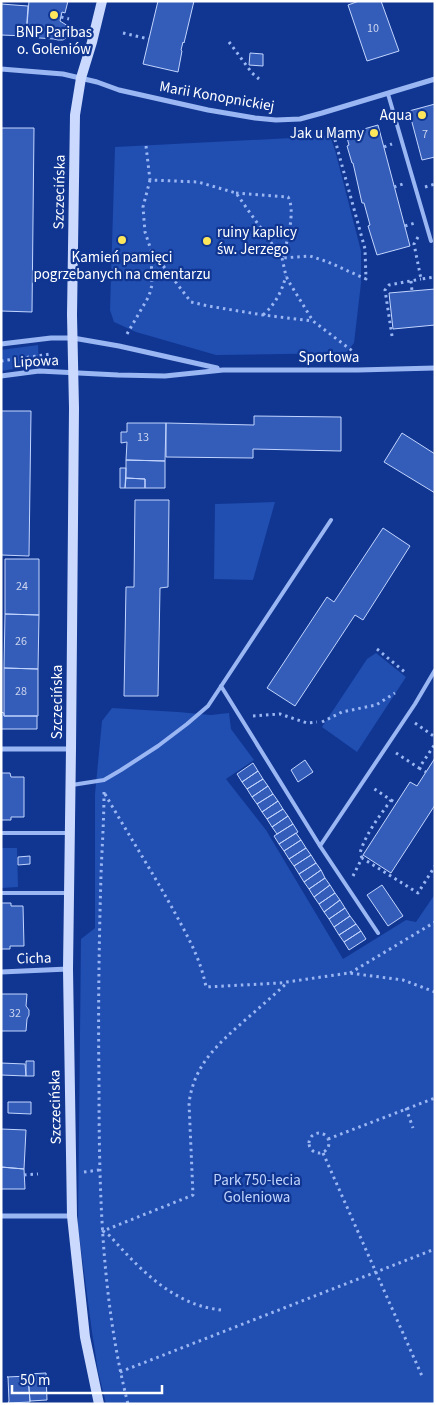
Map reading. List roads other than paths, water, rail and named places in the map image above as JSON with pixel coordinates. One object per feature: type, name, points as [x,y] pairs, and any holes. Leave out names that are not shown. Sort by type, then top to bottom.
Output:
[{"type":"street","name":"Szczecińska","points":[[98,1404],[85,1337],[72,1216],[68,969],[75,115],[82,78],[102,1]]},
{"type":"street","name":"Marii Konopnickiej","points":[[1,69],[47,72],[82,78],[119,90],[208,110],[276,120],[300,119],[435,79]]},
{"type":"street","name":"Lipowa","points":[[1,344],[51,338],[73,338]]},
{"type":"street","name":"Sportowa","points":[[73,338],[119,346],[223,370]]},
{"type":"street","name":"Sportowa","points":[[73,372],[165,376],[223,370],[435,368]]},
{"type":"street","name":"Lipowa","points":[[1,376],[39,371],[73,372]]},
{"type":"street","points":[[1,749],[71,749]]},
{"type":"street","name":"Cicha","points":[[1,972],[68,969]]},
{"type":"street","points":[[1,1216],[72,1216]]},
{"type":"lane","points":[[388,94],[431,241]]},
{"type":"lane","points":[[70,786],[104,780],[158,746],[188,724],[208,706],[331,520]]},
{"type":"lane","points":[[320,846],[435,670]]},
{"type":"lane","points":[[221,686],[320,846],[378,933]]},
{"type":"lane","points":[[1,833],[70,833]]},
{"type":"lane","points":[[1,893],[69,893]]},
{"type":"place","name":"BNP Paribas o. Goleniów","points":[[54,15]]},
{"type":"place","name":"Aqua","points":[[422,115]]},
{"type":"place","name":"Jak u Mamy","points":[[374,133]]},
{"type":"place","name":"Kamień pamięci pogrzebanych na cmentarzu","points":[[122,240]]},
{"type":"place","name":"ruiny kaplicy św. Jerzego","points":[[207,241]]},
{"type":"park label","name":"Park 750-lecia Goleniowa","points":[[257,1188]]}]
